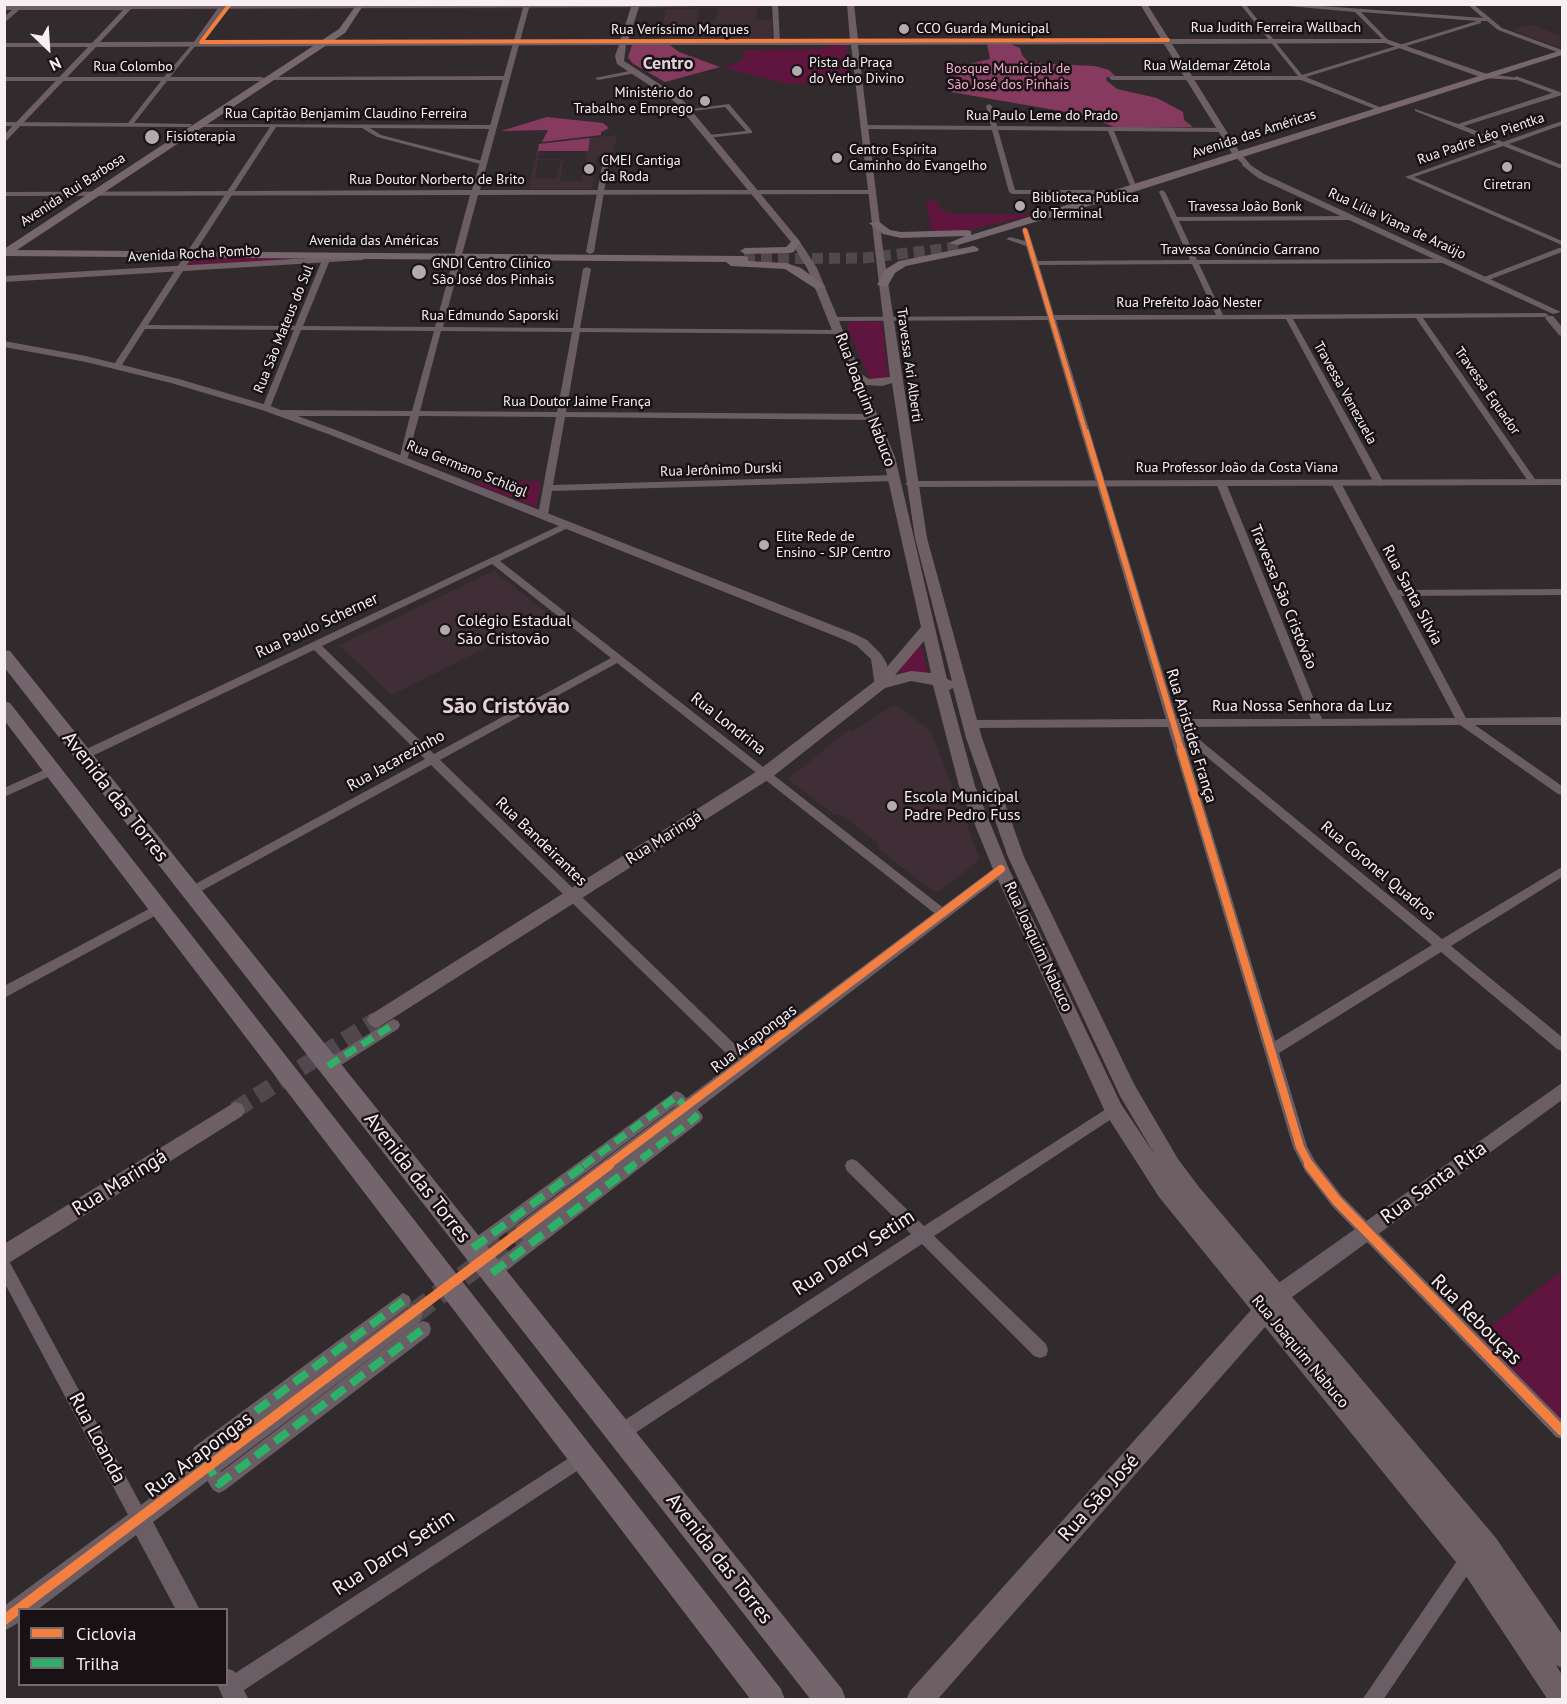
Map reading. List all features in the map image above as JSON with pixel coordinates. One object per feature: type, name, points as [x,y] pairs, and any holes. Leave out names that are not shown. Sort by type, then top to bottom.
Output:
[{"type":"highway","name":"Avenida das Torres","points":[[4,656],[831,1700]]},
{"type":"highway","name":"Avenida das Torres","points":[[4,707],[770,1700]]},
{"type":"main road","points":[[4,8],[21,6],[814,4]]},
{"type":"main road","name":"Travessa Ari Alberti","points":[[850,4],[874,223],[912,484]]},
{"type":"main road","points":[[1143,4],[1238,155],[1246,164]]},
{"type":"main road","points":[[634,72],[619,59],[635,5]]},
{"type":"main road","points":[[4,141],[131,6]]},
{"type":"main road","name":"Avenida Rui Barbosa","points":[[6,250],[318,44],[342,31],[355,6]]},
{"type":"main road","name":"Rua Judith Ferreira Wallbach","points":[[1167,42],[1386,41],[1486,75],[1516,78]]},
{"type":"main road","name":"Rua Veríssimo Marques","points":[[4,45],[1167,42]]},
{"type":"main road","name":"Avenida das Américas","points":[[1025,227],[1134,188],[1562,52]]},
{"type":"main road","points":[[1471,92],[1563,63]]},
{"type":"main road","name":"Rua Joaquim Nabuco","points":[[634,72],[666,90],[686,110],[795,241],[808,260],[873,417],[895,478],[959,760],[1008,863],[1146,1127],[1271,1303],[1469,1558],[1563,1697]]},
{"type":"main road","points":[[1352,130],[1449,99]]},
{"type":"main road","name":"Avenida das Américas","points":[[957,245],[1162,192],[1274,155]]},
{"type":"main road","points":[[874,223],[895,234],[931,236],[1025,227]]},
{"type":"main road","points":[[997,243],[1010,239],[1025,227]]},
{"type":"main road","points":[[613,255],[780,251],[793,248],[795,241]]},
{"type":"main road","points":[[883,285],[890,271],[903,263],[985,246]]},
{"type":"main road","name":"Avenida das Américas","points":[[6,250],[743,256]]},
{"type":"main road","name":"Avenida das Américas","points":[[192,252],[385,256],[590,252],[613,255]]},
{"type":"main road","points":[[613,255],[775,264],[797,270],[820,287]]},
{"type":"main road","name":"Avenida Rocha Pombo","points":[[4,279],[385,256]]},
{"type":"main road","points":[[856,376],[874,383],[889,381],[896,375]]},
{"type":"main road","points":[[865,398],[867,393],[878,388],[886,388],[899,394]]},
{"type":"main road","name":"Rua Joaquim Nabuco","points":[[912,484],[927,567],[970,724],[994,800],[1008,863],[1114,1110],[1166,1190],[1271,1303],[1486,1547],[1563,1655]]},
{"type":"main road","name":"Rua Maringá","points":[[384,1023],[573,896],[765,774],[880,684],[928,627]]},
{"type":"main road","points":[[880,684],[911,676],[940,681],[954,689],[963,699]]},
{"type":"main road","name":"Rua Maringá","points":[[4,1256],[235,1110]]},
{"type":"main road","name":"Rua São José","points":[[919,1700],[1271,1303]]},
{"type":"street","points":[[1242,4],[1301,78],[1380,109]]},
{"type":"street","points":[[1268,4],[1486,20]]},
{"type":"street","points":[[1351,4],[1386,41]]},
{"type":"street","points":[[1469,4],[1486,20],[1517,37],[1562,52]]},
{"type":"street","points":[[775,5],[777,43]]},
{"type":"street","points":[[4,21],[21,6]]},
{"type":"street","points":[[129,125],[223,6]]},
{"type":"street","points":[[403,460],[526,6]]},
{"type":"street","points":[[1301,78],[1486,20]]},
{"type":"street","points":[[597,78],[634,72]]},
{"type":"street","name":"Rua Colombo","points":[[4,79],[507,78]]},
{"type":"street","name":"Rua Waldemar Zétola","points":[[1112,78],[1301,78]]},
{"type":"street","points":[[1516,78],[1560,94]]},
{"type":"street","points":[[1459,126],[1560,94]]},
{"type":"street","points":[[686,110],[727,105],[750,132],[709,137]]},
{"type":"street","points":[[989,106],[1012,192],[1122,192]]},
{"type":"street","points":[[1417,110],[1563,168]]},
{"type":"street","name":"Rua Padre Léo Pientka","points":[[1563,123],[1408,177],[1563,243]]},
{"type":"street","name":"Rua Capitão Benjamim Claudino Ferreira","points":[[4,124],[493,127]]},
{"type":"street","points":[[117,366],[274,126]]},
{"type":"street","points":[[363,126],[379,136],[484,163]]},
{"type":"street","name":"Rua Paulo Leme do Prado","points":[[863,127],[1222,130]]},
{"type":"street","points":[[1110,129],[1134,188]]},
{"type":"street","points":[[590,252],[607,156]]},
{"type":"street","name":"Rua Lília Viana de Araújo","points":[[1246,164],[1261,176],[1556,315]]},
{"type":"street","name":"Rua Doutor Norberto de Brito","points":[[4,194],[870,192]]},
{"type":"street","points":[[1162,192],[1220,316]]},
{"type":"street","name":"Travessa João Bonk","points":[[1174,219],[1352,218]]},
{"type":"street","name":"Rua Aristides França","points":[[1025,227],[1300,1147],[1310,1166],[1337,1201],[1366,1232]]},
{"type":"street","points":[[1010,239],[1030,245]]},
{"type":"street","points":[[1482,279],[1563,249]]},
{"type":"street","name":"Rua São Mateus do Sul","points":[[266,408],[326,260]]},
{"type":"street","name":"Travessa Conúncio Carrano","points":[[1035,263],[1445,261]]},
{"type":"street","points":[[543,515],[587,269]]},
{"type":"street","points":[[1556,315],[1563,333]]},
{"type":"street","name":"Rua Prefeito João Nester","points":[[833,318],[1556,315]]},
{"type":"street","name":"Travessa Venezuela","points":[[1288,316],[1379,483]]},
{"type":"street","name":"Travessa Equador","points":[[1418,316],[1533,482]]},
{"type":"street","name":"Rua Edmundo Saporski","points":[[142,327],[838,332]]},
{"type":"street","name":"Rua Germano Schlögl","points":[[4,344],[117,366],[282,413],[850,637],[876,657],[880,664],[880,684]]},
{"type":"street","name":"Rua Doutor Jaime França","points":[[282,413],[873,417]]},
{"type":"street","name":"Rua Jerônimo Durski","points":[[548,488],[895,478]]},
{"type":"street","name":"Rua Professor João da Costa Viana","points":[[912,484],[1563,482]]},
{"type":"street","name":"Travessa São Cristóvão","points":[[1221,483],[1318,722]]},
{"type":"street","name":"Rua Santa Sílvia","points":[[1335,483],[1463,722]]},
{"type":"street","name":"Rua Paulo Scherner","points":[[82,756],[567,525]]},
{"type":"street","name":"Rua Londrina","points":[[493,560],[942,913]]},
{"type":"street","points":[[1394,593],[1563,592]]},
{"type":"street","name":"Rua Bandeirantes","points":[[315,645],[745,1063]]},
{"type":"street","name":"Rua Jacarezinho","points":[[190,892],[618,658]]},
{"type":"street","points":[[1463,722],[1563,791]]},
{"type":"street","name":"Rua Nossa Senhora da Luz","points":[[970,724],[1563,722]]},
{"type":"street","name":"Rua Coronel Quadros","points":[[1173,723],[1563,1045]]},
{"type":"street","points":[[4,793],[53,770]]},
{"type":"street","name":"Rua Arapongas","points":[[524,1231],[1008,863]]},
{"type":"street","points":[[1271,1051],[1563,871]]},
{"type":"street","points":[[4,993],[160,908]]},
{"type":"street","points":[[328,1066],[384,1023]]},
{"type":"street","name":"Rua Santa Rita","points":[[1271,1303],[1563,1091]]},
{"type":"street","points":[[473,1248],[676,1097],[696,1118],[492,1273]]},
{"type":"street","name":"Rua Darcy Setim","points":[[620,1433],[1114,1110]]},
{"type":"street","points":[[852,1166],[1041,1350]]},
{"type":"street","name":"Rua Rebouças","points":[[1366,1232],[1563,1431]]},
{"type":"street","name":"Rua Loanda","points":[[4,1266],[188,1608]]},
{"type":"street","name":"Rua Arapongas","points":[[20,1608],[413,1315]]},
{"type":"street","name":"Rua Darcy Setim","points":[[232,1689],[582,1457]]},
{"type":"street","points":[[1371,1700],[1469,1558]]},
{"type":"street","name":"Rua Arapongas","points":[[4,1620],[18,1610]]},
{"type":"shaded area","points":[[4,5],[853,5],[757,7],[756,20],[772,20],[772,39],[660,39],[666,9],[699,9],[697,21],[716,21],[718,8],[5,10]]},
{"type":"shaded area","points":[[1534,25],[1562,37],[1562,45],[1558,47],[1511,30]]},
{"type":"shaded area","points":[[833,44],[846,44],[850,82],[788,84],[725,68],[743,60],[744,50],[819,49]]},
{"type":"shaded area","name":"CMEI Cantiga da Roda","points":[[617,135],[613,152],[596,156],[592,189],[529,189],[538,144]],"holes":[[[540,151],[587,151],[582,181],[560,181],[564,159],[538,159]],[[538,160],[561,160],[557,178],[535,179]]]},
{"type":"shaded area","points":[[926,201],[937,201],[941,210],[953,214],[1039,214],[972,229],[932,233]]},
{"type":"shaded area","points":[[193,257],[318,258],[187,266]]},
{"type":"shaded area","points":[[853,321],[882,322],[888,377],[872,380],[869,377],[846,325]]},
{"type":"shaded area","points":[[541,481],[536,507],[470,482]]},
{"type":"shaded area","name":"Colégio Estadual São Cristovão","points":[[494,571],[550,615],[392,695],[339,645]]},
{"type":"shaded area","points":[[921,644],[928,674],[897,671]]},
{"type":"shaded area","name":"Escola Municipal Padre Pedro Fuss","points":[[892,706],[898,706],[931,731],[979,857],[976,863],[940,891],[931,890],[879,849],[878,843],[842,815],[835,815],[788,779],[848,730],[852,732]]},
{"type":"shaded area","points":[[1562,1270],[1562,1420],[1479,1336]]},
{"type":"green space","name":"Bosque Municipal de São José dos Pinhais","points":[[987,44],[1010,44],[1020,48],[1022,55],[1029,63],[1095,66],[1109,70],[1116,77],[1107,77],[1106,80],[1117,89],[1157,98],[1183,112],[1184,120],[1193,127],[1116,128],[1089,116],[951,92],[957,71],[969,64],[990,59]]},
{"type":"green space","points":[[632,45],[670,45],[679,52],[720,67],[665,82],[632,63],[628,57]]},
{"type":"green space","points":[[547,117],[603,123],[609,128],[601,132],[601,135],[542,142],[548,130],[501,131]]},
{"type":"green space","points":[[590,138],[588,151],[538,151],[539,144]]},
{"type":"tunnel","points":[[744,259],[864,258],[960,247]]},
{"type":"tunnel","points":[[235,1110],[376,1020]]},
{"type":"tunnel","points":[[413,1314],[524,1231]]},
{"type":"marked path","points":[[328,1066],[393,1025]]},
{"type":"marked path","points":[[473,1248],[676,1097],[696,1117],[492,1273]]},
{"type":"marked path","points":[[403,1301],[200,1453],[219,1484],[423,1329]]},
{"type":"cycle path","points":[[230,4],[201,42],[1168,40]]},
{"type":"cycle path","points":[[1025,230],[1300,1147],[1310,1166],[1337,1201],[1562,1431]]},
{"type":"cycle path","points":[[20,1608],[1001,869]]},
{"type":"cycle path","points":[[4,1620],[18,1609]]},
{"type":"place","name":"CCO Guarda Municipal","points":[[904,29]]},
{"type":"place","name":"Pista da Praça do Verbo Divino","points":[[797,71]]},
{"type":"place","name":"Ministério do Trabalho e Emprego","points":[[705,101]]},
{"type":"place","name":"Fisioterapia","points":[[152,137]]},
{"type":"place","name":"Centro Espírita Caminho do Evangelho","points":[[837,158]]},
{"type":"place","name":"Ciretran","points":[[1507,167]]},
{"type":"place","name":"CMEI Cantiga da Roda","points":[[589,169]]},
{"type":"place","name":"Biblioteca Pública do Terminal","points":[[1020,206]]},
{"type":"place","name":"GNDI Centro Clínico São José dos Pinhais","points":[[419,272]]},
{"type":"place","name":"Elite Rede de Ensino - SJP Centro","points":[[764,545]]},
{"type":"place","name":"Colégio Estadual São Cristovão","points":[[445,630]]},
{"type":"place","name":"Escola Municipal Padre Pedro Fuss","points":[[892,806]]},
{"type":"district","name":"Centro","points":[[668,64]]},
{"type":"district","name":"São Cristóvão","points":[[506,707]]}]
